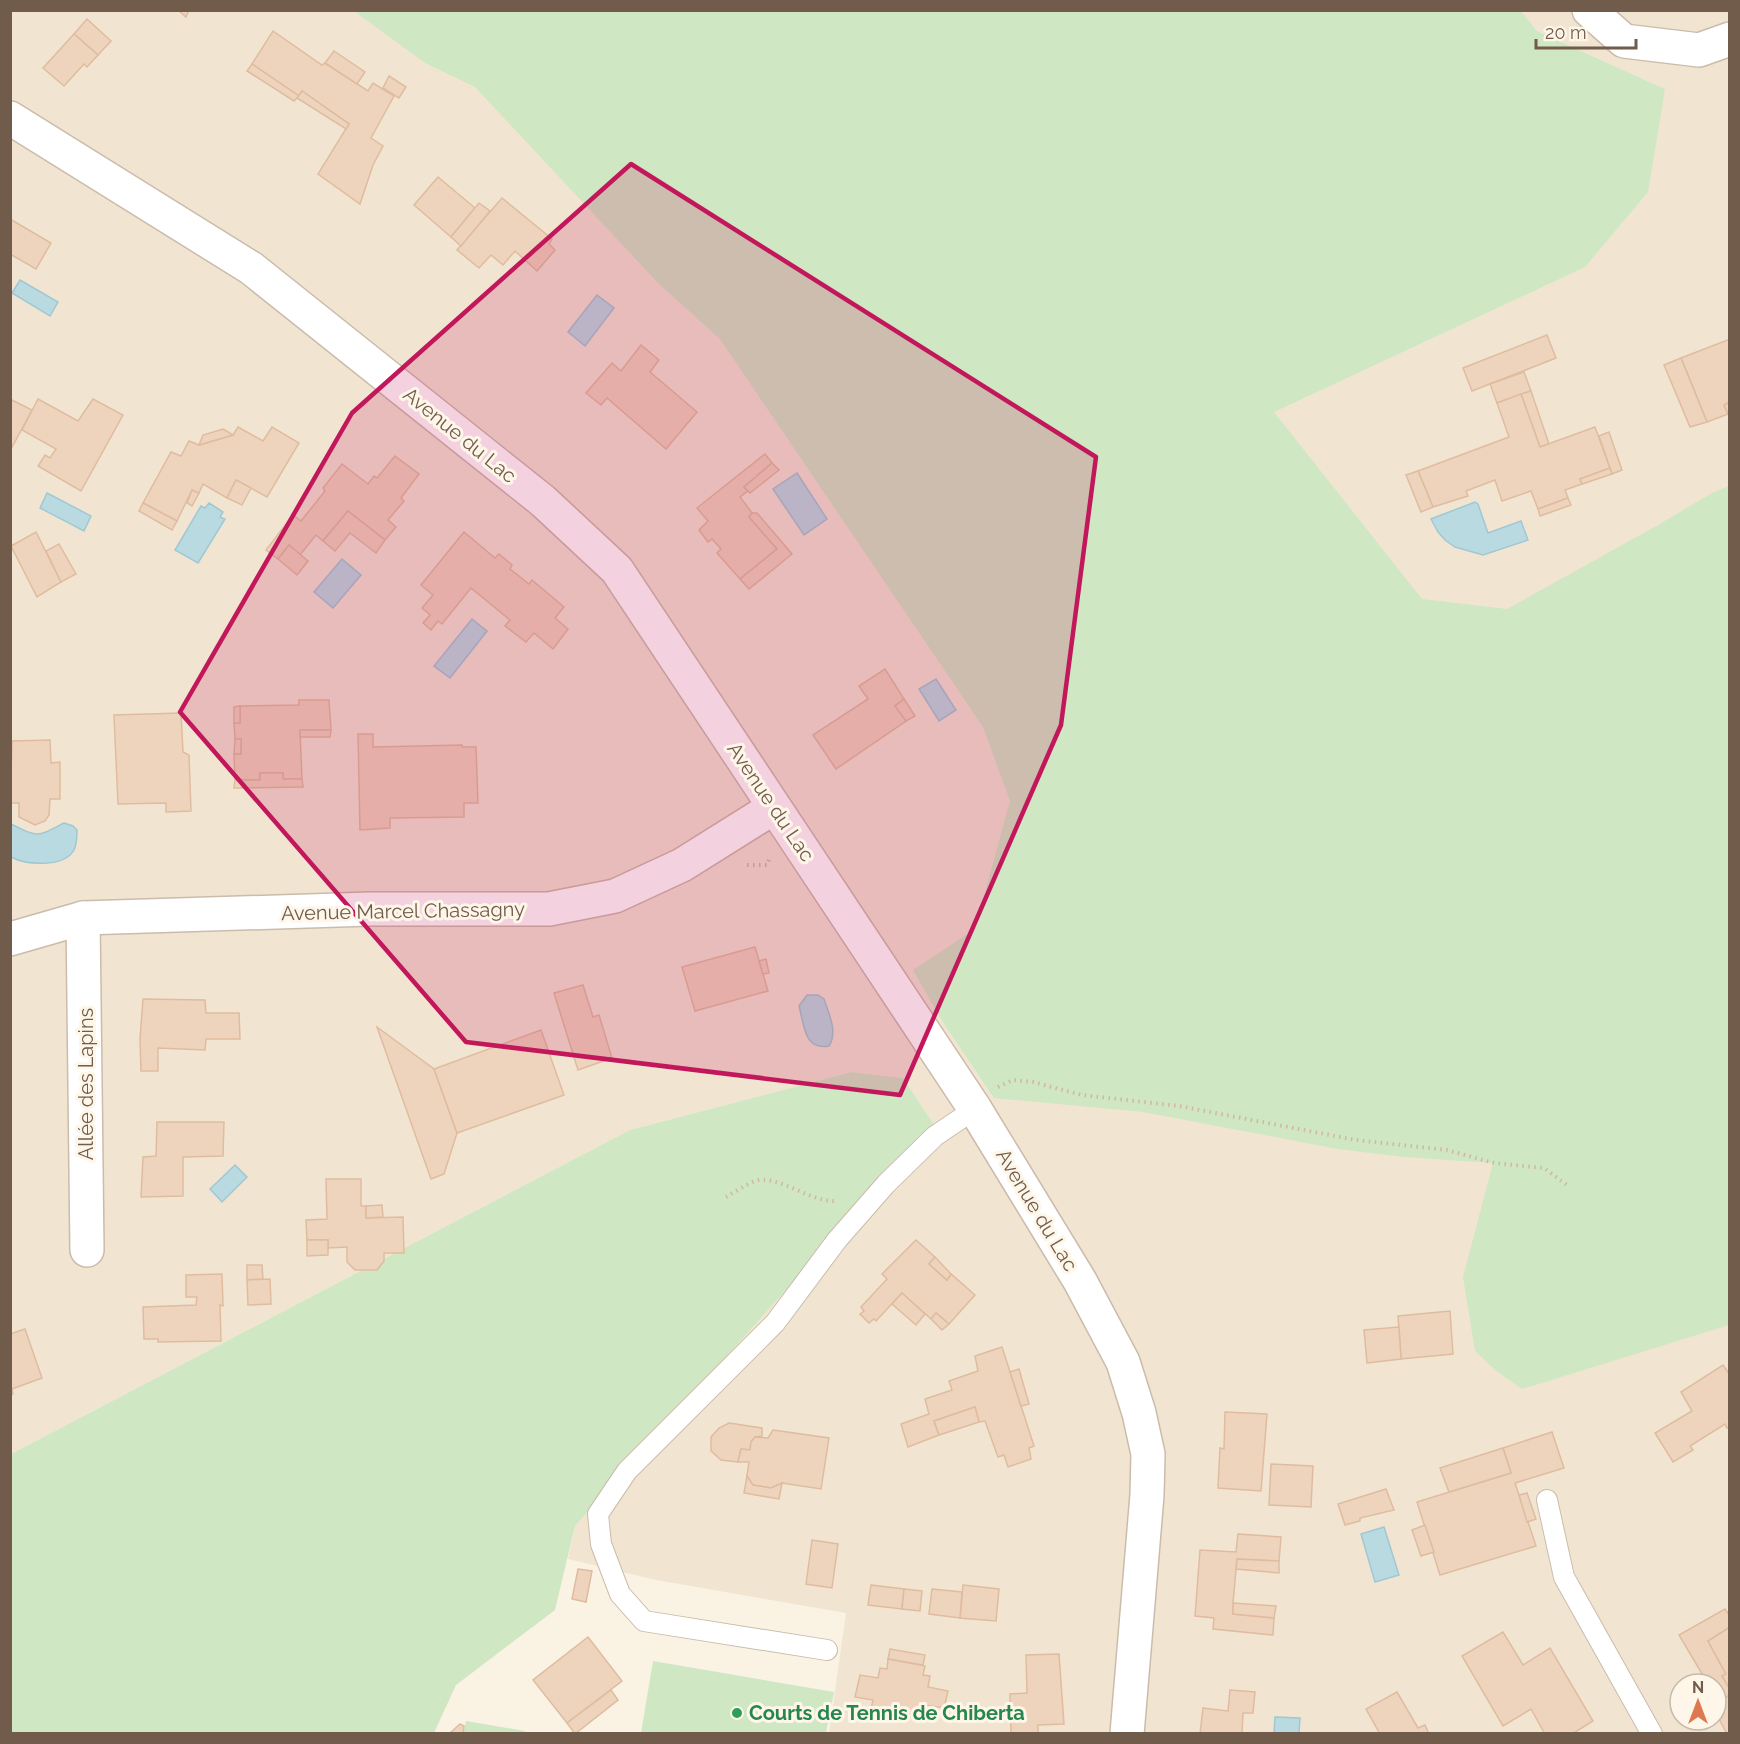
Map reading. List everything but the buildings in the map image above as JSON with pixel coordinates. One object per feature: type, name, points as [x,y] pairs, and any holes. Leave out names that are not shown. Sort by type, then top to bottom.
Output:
[{"type":"street","points":[[1589,10],[1624,41],[1699,50],[1730,39]]},
{"type":"street","name":"Avenue du Lac","points":[[10,118],[251,268],[543,501],[617,570],[975,1109],[1080,1281],[1123,1362],[1139,1413],[1148,1454],[1147,1496],[1127,1734]]},
{"type":"street","name":"Avenue Marcel Chassagny","points":[[10,939],[83,918],[370,909],[549,909],[615,896],[682,865],[773,808]]},
{"type":"street","name":"Allée des Lapins","points":[[83,918],[87,1250]]},
{"type":"lane","points":[[827,1650],[644,1621],[620,1594],[601,1544],[598,1514],[627,1471],[775,1323],[837,1240],[886,1184],[935,1136],[975,1109]]},
{"type":"lane","points":[[1547,1500],[1564,1577],[1652,1734]]},
{"type":"path","points":[[767,865],[775,869]]},
{"type":"path","points":[[975,1109],[991,1089],[1013,1080],[1033,1082],[1082,1095],[1179,1106],[1356,1140],[1447,1150],[1494,1163],[1544,1168],[1567,1185]]},
{"type":"path","points":[[726,1197],[757,1180],[775,1180],[818,1199],[834,1201],[844,1199]]},
{"type":"highlighted area","points":[[631,164],[1096,457],[1061,725],[900,1095],[466,1042],[180,712],[352,413]]},
{"type":"shaded area","points":[[11,11],[831,11],[1665,89],[1537,31],[1521,11],[1729,11],[1729,1733],[829,1733],[846,1613],[656,1580],[568,1559],[575,1526],[793,1282],[936,1129],[903,1078],[852,1072],[630,1130],[11,1454]]},
{"type":"green space","points":[[354,11],[1521,11],[1537,31],[1665,89],[1648,192],[1585,267],[1274,412],[1422,599],[1507,609],[1712,493],[1729,486],[1729,1325],[1522,1389],[1495,1370],[1475,1351],[1463,1277],[1493,1163],[1403,1157],[1338,1149],[1143,1112],[994,1098],[942,1021],[913,970],[975,929],[1010,801],[983,727],[720,339],[658,283],[475,87],[425,63]]},
{"type":"green space","points":[[852,1072],[903,1078],[936,1128],[793,1282],[575,1526],[555,1610],[456,1685],[434,1733],[11,1734],[11,1454],[630,1130]]},
{"type":"green space","name":"Courts de Tennis de Chiberta","points":[[653,1661],[834,1692],[826,1733],[641,1733]]},
{"type":"green space","points":[[466,1721],[525,1731],[524,1734],[463,1734]]},
{"type":"water","points":[[20,280],[58,302],[50,316],[12,293]]},
{"type":"water","points":[[597,295],[614,308],[585,346],[568,332]]},
{"type":"water","points":[[797,473],[827,519],[804,535],[773,489]]},
{"type":"water","points":[[47,493],[91,516],[84,531],[40,508]]},
{"type":"water","points":[[1475,502],[1478,504],[1488,533],[1521,521],[1528,540],[1483,555],[1455,547],[1445,540],[1431,519]]},
{"type":"water","points":[[209,503],[223,512],[220,517],[225,519],[198,563],[175,550],[201,506],[205,508]]},
{"type":"water","points":[[342,559],[361,575],[333,608],[314,592]]},
{"type":"water","points":[[472,619],[487,631],[450,678],[434,666]]},
{"type":"water","points":[[936,679],[956,710],[939,721],[919,689]]},
{"type":"water","points":[[64,823],[77,830],[75,848],[69,856],[62,860],[44,863],[26,862],[11,857],[11,824],[27,832],[38,834]]},
{"type":"water","points":[[807,995],[818,995],[824,999],[833,1029],[829,1046],[814,1044],[806,1035],[799,1006]]},
{"type":"water","points":[[235,1165],[247,1177],[222,1202],[210,1189]]},
{"type":"water","points":[[1384,1527],[1399,1575],[1375,1582],[1361,1534]]},
{"type":"water","points":[[1275,1717],[1300,1718],[1299,1733],[1274,1733]]},
{"type":"place","name":"Courts de Tennis de Chiberta","points":[[737,1713]]}]
